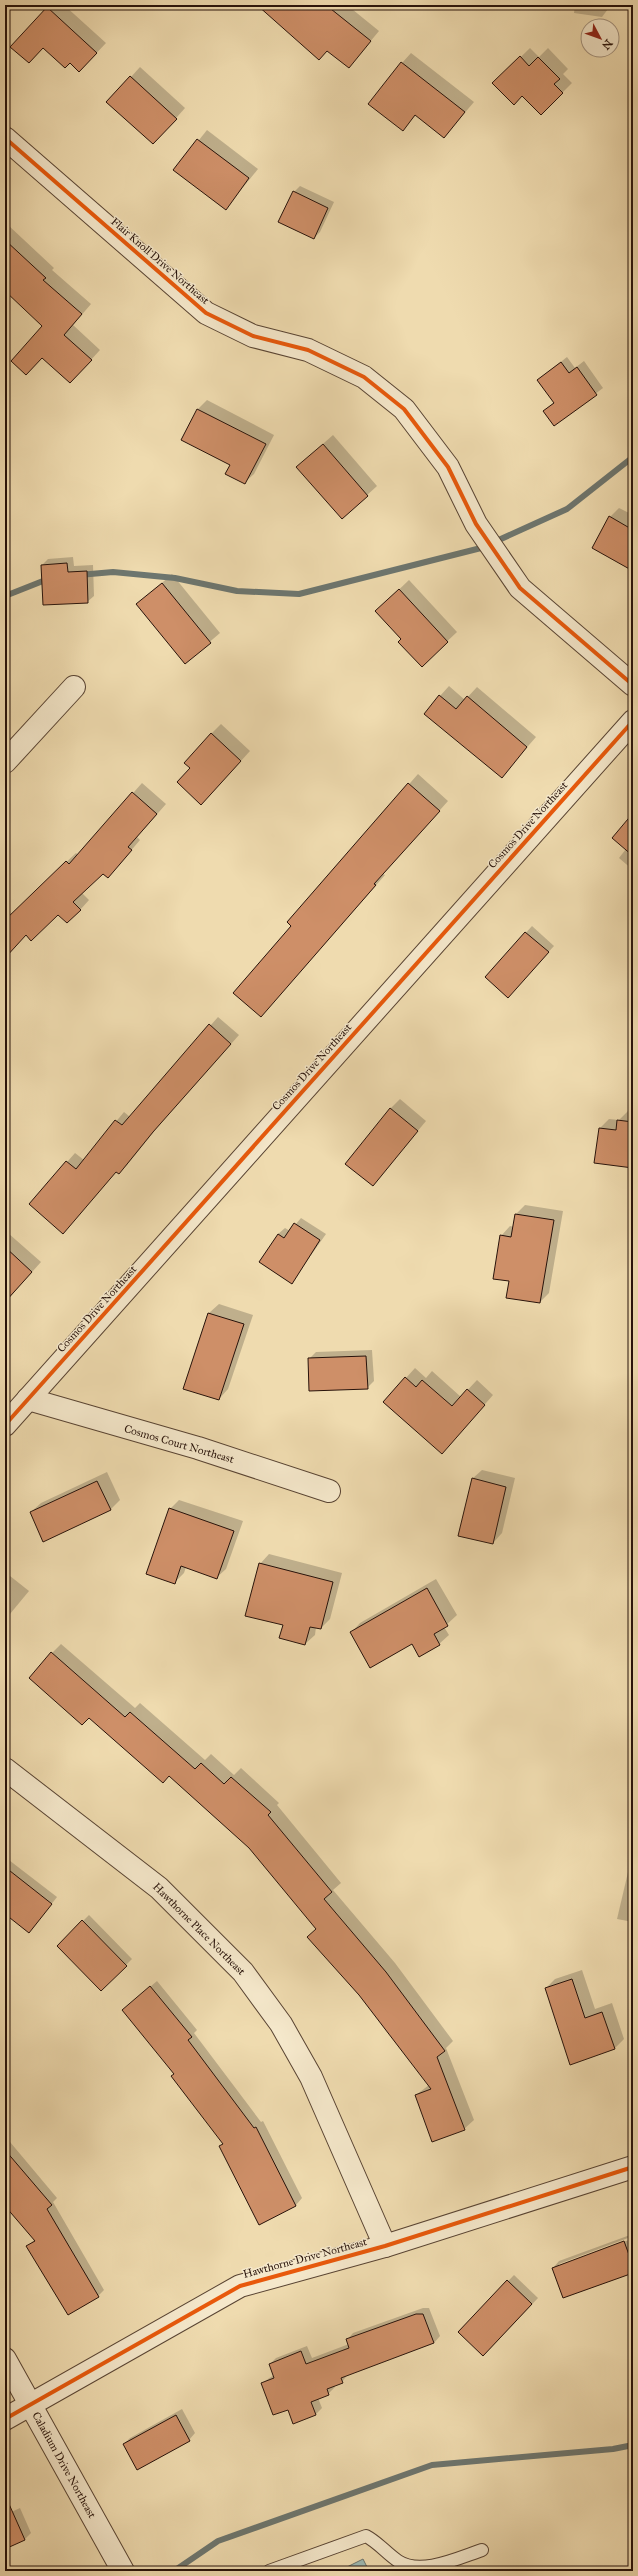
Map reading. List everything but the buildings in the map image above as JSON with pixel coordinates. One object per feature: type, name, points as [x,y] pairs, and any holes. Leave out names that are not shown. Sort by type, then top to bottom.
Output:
[{"type":"street","name":"Flair Knoll Drive Northeast","points":[[5,138],[206,313],[253,336],[308,350],[364,377],[404,408],[448,467],[476,524],[520,588],[633,685]]},
{"type":"street","points":[[6,759],[74,687]]},
{"type":"street","name":"Cosmos Drive Northeast","points":[[5,1425],[633,721]]},
{"type":"street","name":"Cosmos Court Northeast","points":[[28,1399],[198,1448],[330,1491]]},
{"type":"street","name":"Hawthorne Place Northeast","points":[[5,1769],[159,1888],[243,1972],[281,2024],[311,2077],[385,2246]]},
{"type":"street","name":"Hawthorne Drive Northeast","points":[[5,2420],[240,2286],[385,2246],[633,2167]]},
{"type":"street","name":"Caladium Drive Northeast","points":[[5,2359],[123,2571]]},
{"type":"lane","points":[[269,2571],[366,2536],[378,2542],[399,2561],[426,2568],[482,2550]]},
{"type":"water","points":[[363,2559],[369,2571],[339,2571]]},
{"type":"waterway","points":[[79,575],[113,572],[175,578],[237,591],[299,594],[481,548],[567,509],[633,457]]},
{"type":"waterway","points":[[5,596],[48,579]]},
{"type":"waterway","points":[[174,2571],[218,2541],[432,2465],[613,2449],[633,2445]]},
{"type":"cycle path","points":[[5,138],[206,313],[253,336],[308,350],[364,377],[404,409],[448,467],[476,524],[520,588],[633,685]]},
{"type":"cycle path","points":[[5,1425],[633,721]]},
{"type":"cycle path","points":[[5,2419],[240,2286],[385,2246],[633,2167]]}]
